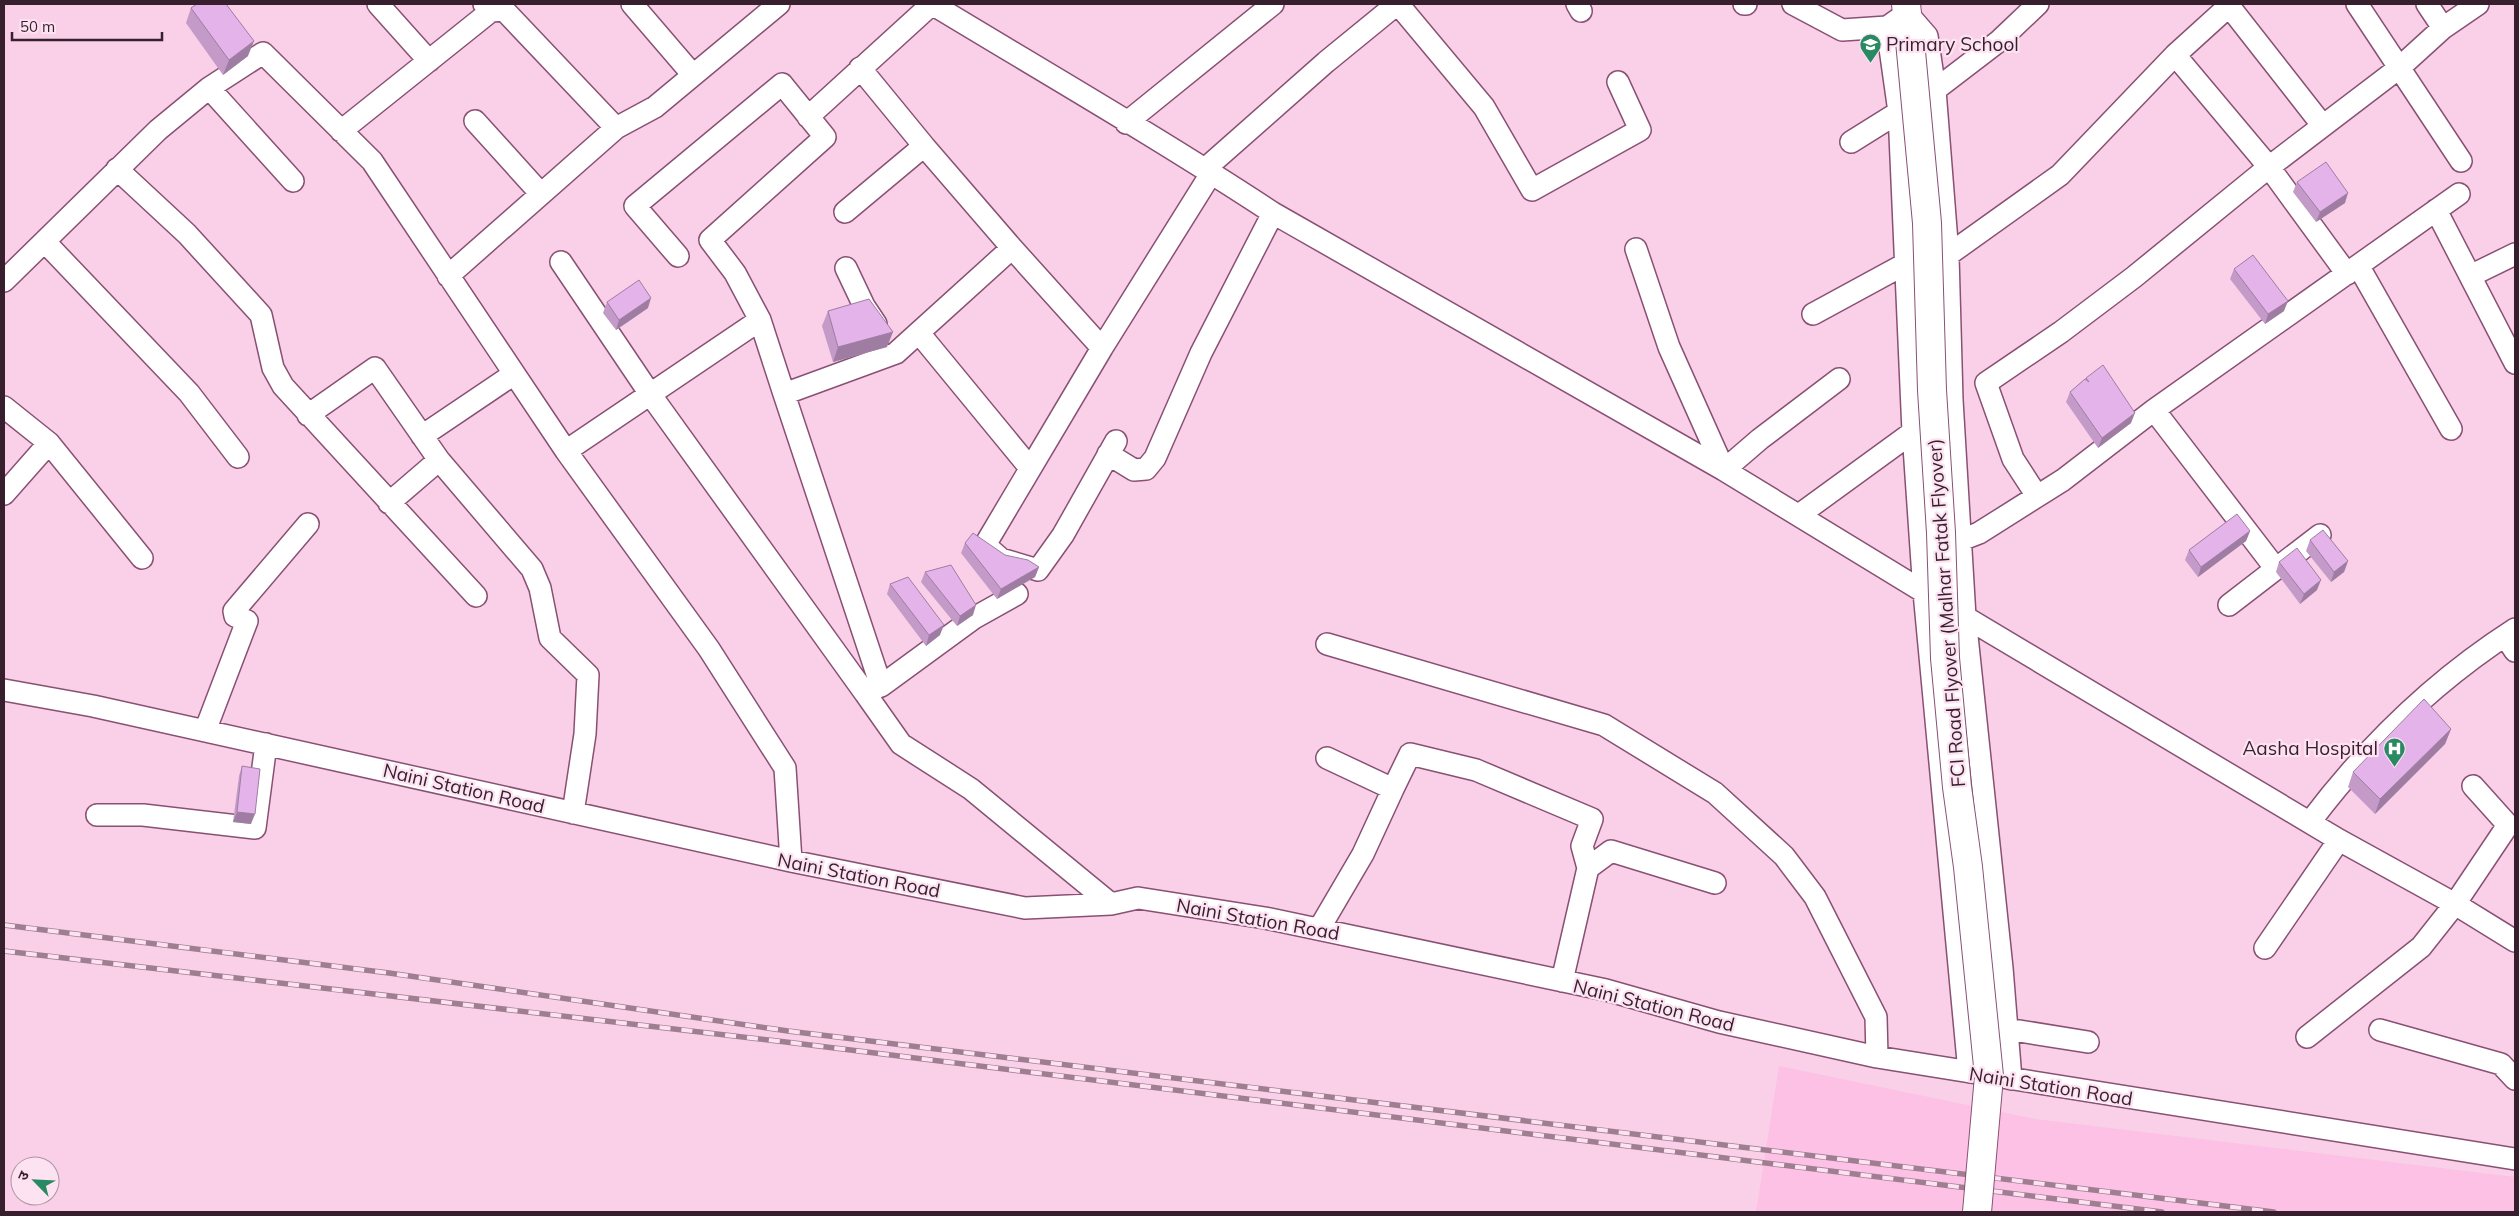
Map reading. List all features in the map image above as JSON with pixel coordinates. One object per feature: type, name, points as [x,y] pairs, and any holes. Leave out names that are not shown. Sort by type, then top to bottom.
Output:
[{"type":"main road","name":"FCI Road Flyover (Malhar Fatak Flyover)","points":[[1902,21],[1927,223],[1932,390],[1941,533],[1945,658],[1957,787],[1968,868],[1989,1076],[1977,1212]]},
{"type":"street","points":[[378,4],[429,60]]},
{"type":"street","points":[[632,4],[694,75]]},
{"type":"street","points":[[448,276],[616,128],[655,107],[779,4]]},
{"type":"street","points":[[808,117],[932,4],[1126,123],[1209,170],[1273,213],[1724,470],[1964,617],[2339,840],[2455,904],[2515,941]]},
{"type":"street","points":[[1126,123],[1273,4]]},
{"type":"street","points":[[1273,213],[1201,353],[1155,458],[1146,469],[1134,470],[1112,447],[1064,535],[1038,570],[1001,559],[985,545],[1209,170],[1326,62],[1398,4],[1484,107],[1532,190],[1640,130],[1618,82]]},
{"type":"street","points":[[1793,4],[1842,30],[1902,21],[1927,36],[1935,90],[1948,255],[1952,400],[1962,540],[1964,617],[2011,1080]]},
{"type":"street","points":[[1935,90],[1999,41],[2038,4]]},
{"type":"street","points":[[2357,4],[2461,161]]},
{"type":"street","points":[[2427,4],[2443,28]]},
{"type":"street","points":[[2037,496],[2013,459],[1986,383],[2061,332],[2112,293],[2268,167],[2399,68],[2443,28],[2478,4]]},
{"type":"street","points":[[1948,255],[2060,175],[2174,55],[2229,6],[2323,126]]},
{"type":"street","points":[[342,131],[429,60],[487,7],[504,10],[616,128]]},
{"type":"street","points":[[1902,21],[1899,112],[1912,432],[1924,592],[1969,1072]]},
{"type":"street","points":[[4,281],[158,130],[209,88],[263,52],[372,161],[566,451],[709,649],[784,768],[791,861]]},
{"type":"street","points":[[2174,55],[2353,271],[2452,429]]},
{"type":"street","points":[[860,68],[1012,248],[1102,348]]},
{"type":"street","points":[[678,256],[635,206],[782,84],[824,138],[710,240],[735,273],[760,320],[873,689]]},
{"type":"street","points":[[209,88],[293,181]]},
{"type":"street","points":[[1851,142],[1899,112]]},
{"type":"street","points":[[475,122],[541,194]]},
{"type":"street","points":[[845,212],[924,146]]},
{"type":"street","points":[[117,169],[187,234],[261,315],[274,368],[282,386],[476,596]]},
{"type":"street","points":[[1962,540],[1979,532],[2063,480],[2154,410],[2353,271],[2458,194]]},
{"type":"street","points":[[2436,210],[2515,363]]},
{"type":"street","points":[[45,242],[189,393],[238,457]]},
{"type":"street","points":[[784,394],[896,354],[1012,248]]},
{"type":"street","points":[[1636,248],[1668,347],[1724,470]]},
{"type":"street","points":[[2470,276],[2515,254]]},
{"type":"street","points":[[561,262],[650,394],[873,689],[901,744],[970,789],[1111,904]]},
{"type":"street","points":[[1813,314],[1905,264]]},
{"type":"street","points":[[846,268],[864,306],[896,354]]},
{"type":"street","points":[[566,451],[760,320]]},
{"type":"street","points":[[919,333],[1030,468]]},
{"type":"street","points":[[308,415],[374,368],[439,460],[532,569],[540,588],[550,638],[588,675],[585,734],[573,813]]},
{"type":"street","points":[[422,436],[514,374]]},
{"type":"street","points":[[1724,470],[1760,439],[1839,379]]},
{"type":"street","points":[[4,408],[49,443],[142,558]]},
{"type":"street","points":[[2154,410],[2276,569]]},
{"type":"street","points":[[1799,515],[1912,432]]},
{"type":"street","points":[[4,494],[49,443]]},
{"type":"street","points":[[389,503],[439,460]]},
{"type":"street","points":[[206,731],[247,621],[235,616],[234,611],[308,524]]},
{"type":"street","points":[[2229,605],[2320,535]]},
{"type":"street","points":[[873,689],[974,618],[1017,594]]},
{"type":"street","points":[[2310,822],[2344,776],[2392,726],[2452,674],[2512,639]]},
{"type":"street","points":[[1326,644],[1604,725],[1715,793],[1784,856],[1815,897],[1876,1017],[1877,1057]]},
{"type":"street","name":"Naini Station Road","points":[[4,690],[93,706],[791,861],[1025,908],[1111,904],[1138,898],[1265,918],[1606,990],[1719,1022],[1877,1057],[2011,1080],[2515,1159]]},
{"type":"street","points":[[97,814],[143,815],[255,828],[266,744]]},
{"type":"street","points":[[1319,930],[1363,854],[1410,754],[1476,770],[1554,801],[1592,819],[1582,846],[1588,868],[1562,981]]},
{"type":"street","points":[[1328,758],[1394,789]]},
{"type":"street","points":[[2306,1037],[2421,947],[2455,904],[2508,825],[2473,786]]},
{"type":"street","points":[[2265,948],[2339,840]]},
{"type":"street","points":[[1588,868],[1611,851],[1715,883]]},
{"type":"street","points":[[2007,1028],[2088,1042]]},
{"type":"street","points":[[2380,1030],[2501,1064],[2515,1079]]},
{"type":"shaded area","points":[[1779,1066],[2035,1119],[2515,1177],[2515,1212],[1756,1212]]},
{"type":"building","points":[[197,4],[226,4],[254,41],[229,60],[191,8]]},
{"type":"building","points":[[2326,162],[2348,193],[2320,212],[2297,182]]},
{"type":"building","points":[[2253,255],[2288,301],[2268,314],[2234,269]]},
{"type":"building","points":[[639,280],[651,298],[619,320],[607,302]]},
{"type":"building","points":[[869,299],[893,332],[838,347],[828,311]]},
{"type":"building","points":[[2103,365],[2135,413],[2102,438],[2070,392],[2085,379],[2089,382],[2086,378]]},
{"type":"building","points":[[2237,514],[2250,531],[2201,567],[2189,550]]},
{"type":"building","points":[[2323,530],[2348,561],[2334,572],[2310,540]]},
{"type":"building","points":[[973,533],[1005,555],[1028,560],[1039,567],[1001,589],[965,543]]},
{"type":"building","points":[[2297,548],[2321,580],[2304,594],[2279,562]]},
{"type":"building","points":[[951,565],[976,605],[960,616],[925,572]]},
{"type":"building","points":[[908,577],[944,625],[929,635],[890,584]]},
{"type":"building","points":[[2424,699],[2451,729],[2380,799],[2353,772]]},
{"type":"building","points":[[242,766],[260,769],[255,814],[237,812]]},
{"type":"railway","points":[[4,925],[389,973],[788,1031],[2274,1212]]},
{"type":"railway","points":[[4,951],[786,1042],[2162,1212]]},
{"type":"place","name":"Primary School","points":[[1870,63]]},
{"type":"place","name":"Aasha Hospital","points":[[2394,767]]}]
